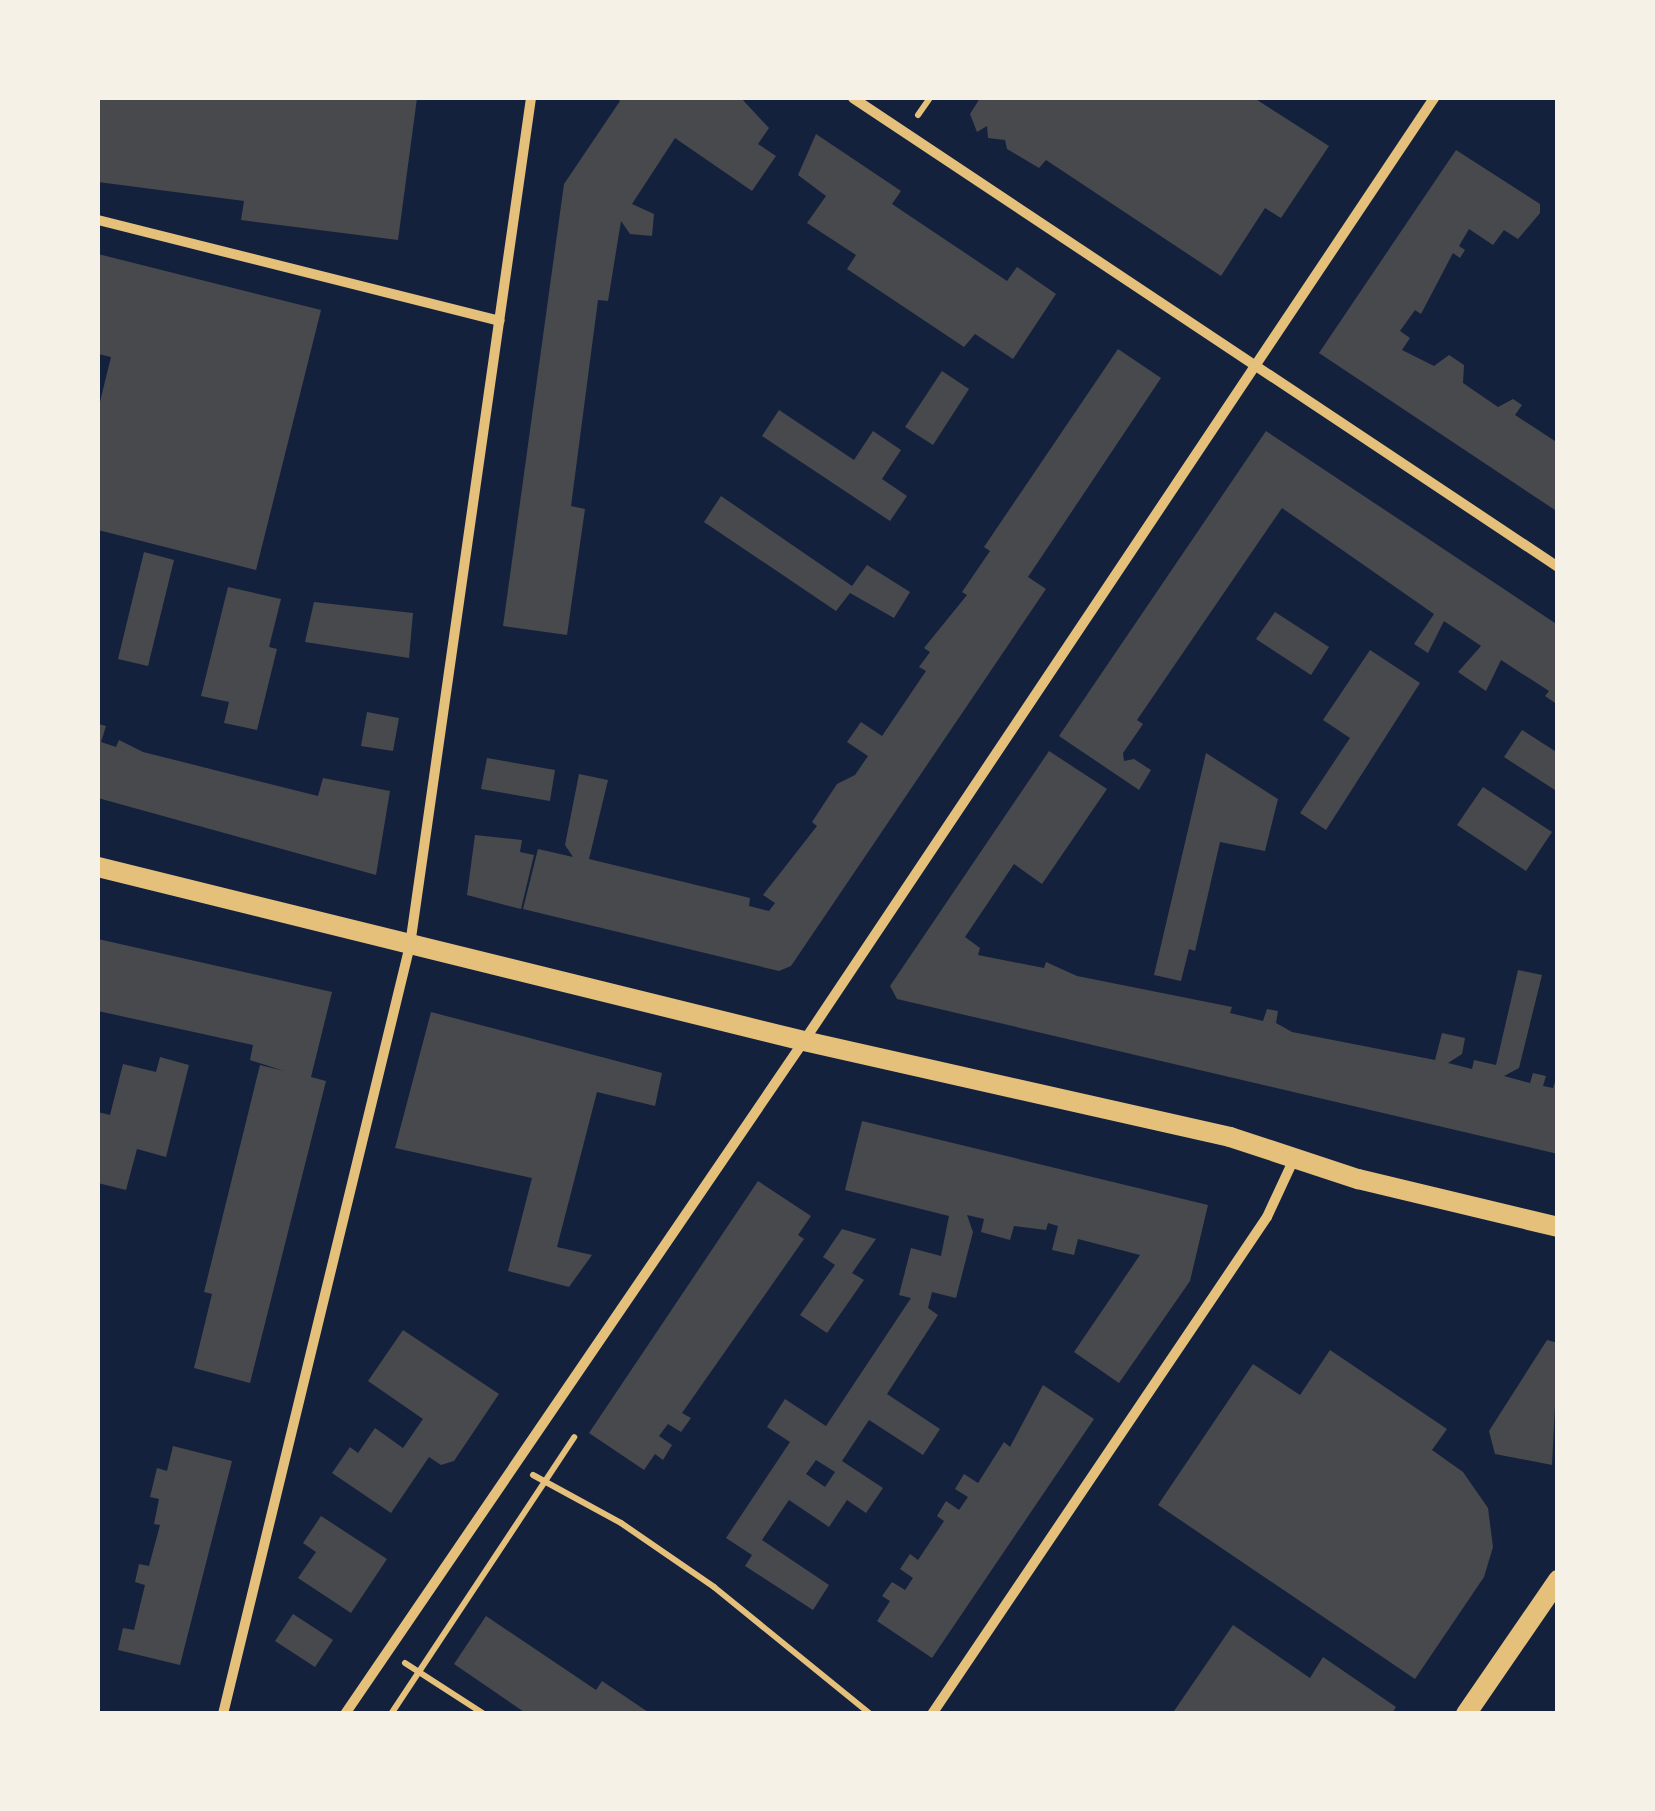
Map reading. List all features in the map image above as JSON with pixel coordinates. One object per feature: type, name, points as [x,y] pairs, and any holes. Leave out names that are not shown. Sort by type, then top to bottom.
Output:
[{"type":"main road","points":[[98,868],[804,1042],[1230,1137],[1293,1161],[1558,1227]]},
{"type":"main road","points":[[1466,1714],[1558,1580]]},
{"type":"street","points":[[223,1714],[410,946],[531,98]]},
{"type":"street","points":[[853,98],[1558,567]]},
{"type":"street","points":[[345,1714],[512,1464],[804,1042],[1434,98]]},
{"type":"street","points":[[98,220],[500,321]]},
{"type":"street","points":[[932,1714],[1267,1217],[1293,1161]]},
{"type":"path","points":[[392,1714],[574,1437]]},
{"type":"path","points":[[512,1464],[714,1588],[870,1714]]},
{"type":"path","points":[[387,1652],[484,1714]]},
{"type":"building","points":[[100,98],[417,98],[398,240],[241,220],[244,201],[98,182]]},
{"type":"building","points":[[616,98],[741,98],[769,128],[758,144],[776,156],[752,191],[675,138],[632,204],[654,214],[652,236],[630,234],[621,221],[608,301],[598,300],[571,506],[585,509],[567,635],[503,626],[564,184],[620,101]]},
{"type":"building","points":[[980,98],[1254,98],[1329,146],[1281,218],[1265,208],[1221,276],[1046,160],[1039,168],[1007,149],[1005,140],[988,138],[987,126],[977,132],[970,114]]},
{"type":"building","points":[[816,134],[901,191],[892,204],[1007,281],[1017,267],[1056,294],[1013,359],[975,334],[964,347],[847,269],[856,255],[807,223],[826,196],[798,175]]},
{"type":"building","points":[[1456,150],[1540,204],[1540,213],[1518,239],[1504,230],[1493,245],[1469,229],[1459,246],[1465,250],[1460,258],[1453,253],[1421,314],[1415,310],[1400,331],[1410,338],[1402,350],[1434,366],[1449,355],[1464,365],[1463,383],[1498,407],[1513,399],[1522,405],[1515,415],[1558,443],[1558,512],[1319,353]]},
{"type":"building","points":[[98,254],[321,310],[256,570],[98,530],[98,410],[111,357],[98,354]]},
{"type":"building","points":[[1118,349],[1161,378],[1028,577],[1046,589],[791,966],[779,971],[523,909],[538,849],[573,857],[565,845],[579,774],[608,780],[589,859],[750,898],[749,906],[769,911],[775,903],[763,895],[817,826],[812,822],[837,784],[855,775],[868,756],[847,742],[861,722],[882,736],[926,671],[919,667],[930,652],[924,648],[967,595],[962,592],[990,551],[984,547]]},
{"type":"building","points":[[942,371],[969,389],[933,445],[905,427]]},
{"type":"building","points":[[779,410],[854,460],[873,431],[901,450],[882,479],[907,496],[890,521],[762,436]]},
{"type":"building","points":[[1266,431],[1558,625],[1558,705],[1545,696],[1549,691],[1501,660],[1486,691],[1458,672],[1481,646],[1444,621],[1428,653],[1414,644],[1434,614],[1282,508],[1137,720],[1143,724],[1123,753],[1124,761],[1134,759],[1151,770],[1139,790],[1059,736]]},
{"type":"building","points":[[721,496],[852,586],[867,565],[910,592],[894,618],[850,593],[836,611],[704,522]]},
{"type":"building","points":[[144,552],[174,560],[148,666],[118,659]]},
{"type":"building","points":[[228,587],[281,599],[269,647],[277,649],[257,730],[224,723],[229,702],[201,696]]},
{"type":"building","points":[[314,602],[413,613],[409,658],[305,642]]},
{"type":"building","points":[[1275,612],[1329,647],[1311,675],[1256,639]]},
{"type":"building","points":[[1370,650],[1420,683],[1326,830],[1300,813],[1350,738],[1323,720]]},
{"type":"building","points":[[367,712],[399,718],[393,751],[361,746]]},
{"type":"building","points":[[98,724],[106,726],[101,742],[116,747],[119,740],[143,752],[318,796],[323,778],[390,791],[376,875],[98,798]]},
{"type":"building","points":[[1522,730],[1558,753],[1558,792],[1504,757]]},
{"type":"building","points":[[1049,751],[1107,789],[1042,884],[1014,864],[965,937],[980,948],[978,955],[1044,968],[1046,962],[1077,976],[1232,1007],[1230,1013],[1263,1021],[1267,1009],[1278,1011],[1276,1023],[1292,1032],[1435,1060],[1442,1033],[1465,1038],[1462,1054],[1448,1063],[1472,1069],[1474,1060],[1496,1065],[1518,970],[1542,975],[1519,1068],[1504,1076],[1530,1083],[1533,1073],[1546,1076],[1543,1086],[1553,1088],[1558,1072],[1558,1154],[897,999],[890,986]]},
{"type":"building","points":[[1206,753],[1278,799],[1265,851],[1220,842],[1195,951],[1189,949],[1181,981],[1154,975]]},
{"type":"building","points":[[487,758],[555,770],[550,801],[481,789]]},
{"type":"building","points":[[1483,787],[1552,832],[1526,871],[1457,825]]},
{"type":"building","points":[[475,835],[522,840],[520,852],[534,855],[521,909],[467,895]]},
{"type":"building","points":[[98,939],[332,992],[311,1077],[326,1081],[250,1383],[194,1368],[212,1294],[204,1292],[260,1065],[284,1071],[250,1060],[253,1045],[98,1011]]},
{"type":"building","points":[[431,1012],[662,1073],[655,1106],[597,1092],[557,1247],[592,1255],[569,1287],[508,1271],[532,1178],[395,1148]]},
{"type":"building","points":[[160,1057],[189,1065],[166,1157],[137,1149],[126,1190],[98,1183],[98,1112],[110,1115],[123,1064],[156,1072]]},
{"type":"building","points":[[862,1121],[1208,1205],[1190,1281],[1119,1383],[1074,1352],[1140,1255],[1078,1239],[1074,1255],[1052,1250],[1058,1226],[1048,1223],[1046,1230],[1014,1226],[1010,1240],[981,1232],[984,1219],[967,1215],[973,1232],[956,1298],[932,1292],[928,1308],[938,1315],[887,1394],[940,1429],[923,1455],[869,1420],[842,1461],[883,1488],[866,1513],[847,1500],[829,1527],[789,1500],[762,1540],[829,1585],[813,1610],[745,1566],[752,1555],[726,1538],[790,1442],[767,1427],[785,1399],[826,1426],[911,1298],[899,1295],[911,1248],[941,1256],[949,1216],[845,1190]],"holes":[[[816,1460],[835,1472],[825,1487],[806,1474]]]},
{"type":"building","points":[[758,1181],[811,1216],[798,1235],[804,1239],[682,1413],[691,1418],[681,1432],[668,1424],[659,1436],[672,1445],[663,1460],[655,1454],[644,1470],[589,1433]]},
{"type":"building","points":[[842,1229],[876,1239],[852,1273],[864,1280],[827,1333],[800,1315],[835,1265],[823,1257]]},
{"type":"building","points":[[403,1330],[499,1394],[454,1461],[441,1465],[429,1457],[391,1513],[332,1473],[350,1447],[358,1453],[375,1428],[403,1448],[423,1419],[368,1381]]},
{"type":"building","points":[[1547,1340],[1558,1343],[1552,1465],[1495,1454],[1489,1431]]},
{"type":"building","points":[[1330,1350],[1447,1429],[1432,1450],[1463,1472],[1488,1508],[1493,1547],[1484,1577],[1415,1679],[1158,1505],[1253,1364],[1300,1395]]},
{"type":"building","points":[[1043,1385],[1094,1419],[932,1658],[877,1621],[890,1601],[882,1596],[892,1582],[905,1590],[913,1578],[900,1569],[910,1554],[918,1560],[944,1521],[937,1516],[946,1501],[959,1510],[968,1497],[955,1489],[964,1474],[978,1483],[1004,1442],[1010,1447]]},
{"type":"building","points":[[173,1446],[232,1461],[180,1665],[118,1650],[123,1628],[134,1630],[145,1585],[135,1582],[139,1564],[149,1566],[160,1525],[154,1524],[159,1499],[150,1497],[157,1468],[167,1471]]},
{"type":"building","points":[[321,1516],[387,1559],[351,1613],[298,1578],[316,1552],[303,1543]]},
{"type":"building","points":[[293,1614],[333,1640],[315,1667],[275,1641]]},
{"type":"building","points":[[486,1616],[596,1690],[602,1681],[651,1714],[527,1714],[454,1664]]},
{"type":"building","points":[[1233,1625],[1310,1678],[1323,1657],[1396,1707],[1392,1714],[1172,1714]]}]
